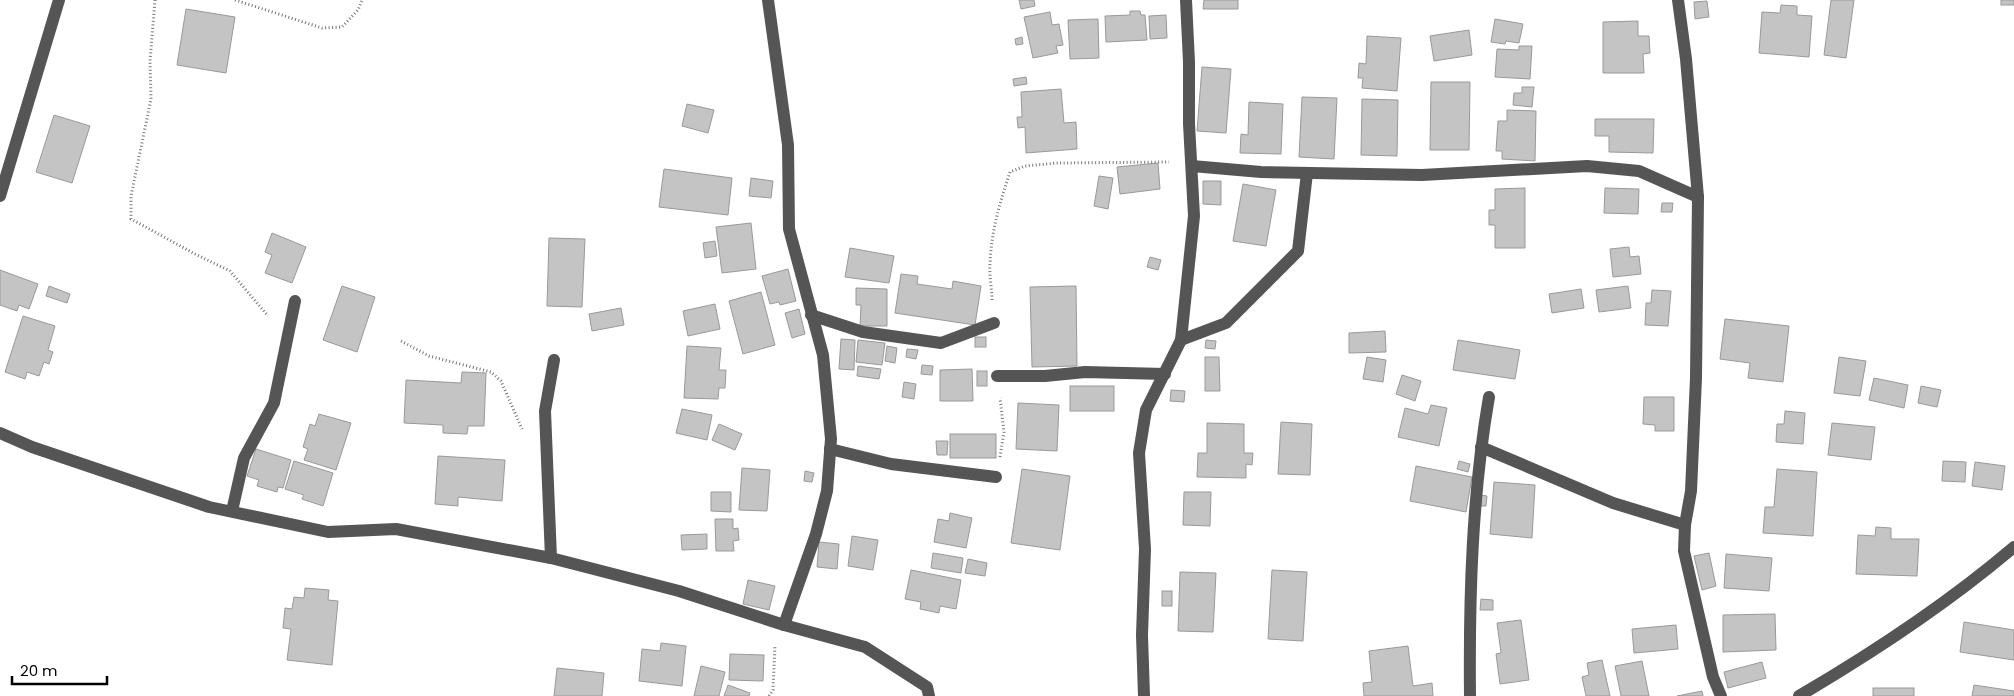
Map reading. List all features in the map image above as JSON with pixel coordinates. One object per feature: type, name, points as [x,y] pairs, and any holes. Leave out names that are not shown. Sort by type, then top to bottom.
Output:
[{"type":"street","points":[[0,196],[59,0]]},
{"type":"street","points":[[768,0],[788,145],[788,229],[823,355],[829,400],[830,449],[827,490],[816,534],[784,625]]},
{"type":"street","points":[[1144,696],[1142,635],[1145,549],[1139,453],[1146,410],[1181,340],[1194,216],[1186,0]]},
{"type":"street","points":[[1678,0],[1690,95],[1698,197],[1696,378],[1691,492],[1685,525],[1684,551],[1713,677],[1721,696]]},
{"type":"street","points":[[1192,166],[1261,172],[1422,175],[1587,166],[1639,171],[1698,197]]},
{"type":"street","points":[[1181,340],[1226,323],[1298,251],[1307,173]]},
{"type":"street","points":[[232,511],[244,458],[274,403],[296,301]]},
{"type":"street","points":[[811,315],[863,332],[941,343],[994,323]]},
{"type":"street","points":[[551,558],[545,411],[554,360]]},
{"type":"street","points":[[997,376],[1045,376],[1085,372],[1164,374]]},
{"type":"street","points":[[1470,696],[1469,602],[1480,447],[1489,396]]},
{"type":"street","points":[[0,433],[32,447],[209,507],[328,532],[396,529],[551,558],[679,591],[784,625],[865,647],[927,687],[929,696]]},
{"type":"street","points":[[1480,447],[1613,503],[1685,525]]},
{"type":"street","points":[[830,449],[891,464],[996,477]]},
{"type":"street","points":[[1799,696],[1835,675],[1964,590],[2014,547]]},
{"type":"path","points":[[155,0],[150,61],[151,98],[130,196],[131,219],[230,271],[270,319],[290,329]]},
{"type":"path","points":[[235,0],[322,28],[342,27],[358,10],[362,0]]},
{"type":"path","points":[[994,323],[989,266],[1000,202],[1010,172],[1025,166],[1058,163],[1109,163],[1136,160],[1192,166]]},
{"type":"path","points":[[401,341],[428,356],[491,372],[501,381],[520,426],[546,460]]},
{"type":"path","points":[[996,477],[1004,432],[997,376]]},
{"type":"path","points":[[769,696],[773,690],[776,639],[784,625]]},
{"type":"building","points":[[1019,0],[1034,0],[1035,6],[1021,9]]},
{"type":"building","points":[[1204,0],[1238,0],[1238,9],[1203,9]]},
{"type":"building","points":[[1831,0],[1854,0],[1846,58],[1824,55]]},
{"type":"building","points":[[2001,0],[2014,0],[2014,5],[2001,5]]},
{"type":"building","points":[[1707,1],[1709,17],[1695,19],[1694,2]]},
{"type":"building","points":[[1781,5],[1797,6],[1797,15],[1812,16],[1809,57],[1759,53],[1762,12],[1780,13]]},
{"type":"building","points":[[186,9],[235,17],[226,73],[177,65]]},
{"type":"building","points":[[1130,11],[1140,11],[1141,15],[1145,15],[1147,40],[1106,42],[1105,16],[1130,15]]},
{"type":"building","points":[[1050,12],[1052,25],[1059,24],[1063,45],[1056,46],[1058,53],[1033,58],[1024,17]]},
{"type":"building","points":[[1166,15],[1167,38],[1150,39],[1149,16]]},
{"type":"building","points":[[1098,19],[1099,58],[1070,59],[1068,20]]},
{"type":"building","points":[[1495,19],[1523,24],[1519,43],[1506,41],[1505,44],[1491,42]]},
{"type":"building","points":[[1638,21],[1638,36],[1649,36],[1650,53],[1643,54],[1644,73],[1603,73],[1603,22]]},
{"type":"building","points":[[1469,30],[1472,55],[1434,61],[1430,36]]},
{"type":"building","points":[[1367,36],[1401,38],[1397,91],[1362,88],[1363,78],[1358,78],[1359,63],[1366,64]]},
{"type":"building","points":[[1022,37],[1023,44],[1016,45],[1015,39]]},
{"type":"building","points":[[1519,46],[1532,46],[1530,79],[1495,77],[1497,49],[1519,50]]},
{"type":"building","points":[[1202,67],[1231,69],[1226,133],[1197,131]]},
{"type":"building","points":[[1026,77],[1027,84],[1014,86],[1013,79]]},
{"type":"building","points":[[1431,82],[1470,82],[1469,150],[1430,150]]},
{"type":"building","points":[[1522,87],[1534,87],[1532,107],[1513,105],[1514,93],[1522,93]]},
{"type":"building","points":[[1061,89],[1064,123],[1076,122],[1077,149],[1026,153],[1025,127],[1018,128],[1017,117],[1022,117],[1021,92]]},
{"type":"building","points":[[1302,97],[1337,98],[1334,159],[1299,157]]},
{"type":"building","points":[[1362,99],[1398,100],[1397,156],[1361,155]]},
{"type":"building","points":[[1249,102],[1283,104],[1281,154],[1240,153],[1241,134],[1248,135]]},
{"type":"building","points":[[687,104],[714,110],[708,133],[682,126]]},
{"type":"building","points":[[1507,110],[1536,111],[1535,161],[1502,159],[1502,151],[1496,151],[1498,121],[1507,121]]},
{"type":"building","points":[[54,115],[90,126],[72,183],[36,172]]},
{"type":"building","points":[[1595,119],[1654,119],[1653,153],[1609,152],[1609,136],[1595,136]]},
{"type":"building","points":[[1158,163],[1160,189],[1120,194],[1117,167]]},
{"type":"building","points":[[664,169],[732,178],[728,215],[659,207]]},
{"type":"building","points":[[1099,176],[1113,178],[1108,209],[1094,206]]},
{"type":"building","points":[[751,178],[773,181],[771,198],[749,196]]},
{"type":"building","points":[[1203,181],[1221,181],[1221,205],[1203,204]]},
{"type":"building","points":[[1243,184],[1276,190],[1266,246],[1233,241]]},
{"type":"building","points":[[1525,188],[1525,248],[1495,248],[1495,225],[1489,225],[1489,210],[1495,210],[1495,189]]},
{"type":"building","points":[[1605,188],[1639,189],[1638,214],[1604,213]]},
{"type":"building","points":[[1662,203],[1673,203],[1672,212],[1661,212]]},
{"type":"building","points":[[751,223],[756,269],[722,273],[716,227]]},
{"type":"building","points":[[272,233],[306,247],[292,283],[265,273],[272,255],[265,252]]},
{"type":"building","points":[[549,238],[585,239],[582,307],[547,306]]},
{"type":"building","points":[[715,241],[717,256],[705,258],[703,243]]},
{"type":"building","points":[[1629,247],[1630,257],[1639,256],[1641,274],[1613,277],[1610,249]]},
{"type":"building","points":[[850,248],[894,256],[889,283],[845,277]]},
{"type":"building","points":[[1150,257],[1161,260],[1158,270],[1147,267]]},
{"type":"building","points":[[788,269],[796,301],[780,305],[779,302],[770,304],[762,276]]},
{"type":"building","points":[[0,270],[38,284],[29,309],[19,305],[17,311],[0,305]]},
{"type":"building","points":[[901,274],[918,276],[917,284],[952,289],[953,281],[981,286],[975,325],[895,313]]},
{"type":"building","points":[[49,286],[70,294],[67,303],[46,296]]},
{"type":"building","points":[[342,286],[375,297],[357,352],[323,340]]},
{"type":"building","points":[[1076,286],[1077,366],[1032,367],[1030,287]]},
{"type":"building","points":[[1628,286],[1631,308],[1599,312],[1596,290]]},
{"type":"building","points":[[856,288],[887,289],[887,326],[860,326],[861,305],[856,305]]},
{"type":"building","points":[[1581,289],[1584,308],[1552,313],[1549,294]]},
{"type":"building","points":[[1652,290],[1671,291],[1668,326],[1645,325],[1646,303],[1651,303]]},
{"type":"building","points":[[761,292],[775,345],[743,354],[729,301]]},
{"type":"building","points":[[715,304],[720,329],[688,336],[683,311]]},
{"type":"building","points":[[621,308],[624,325],[592,331],[589,314]]},
{"type":"building","points":[[799,309],[805,334],[792,338],[785,313]]},
{"type":"building","points":[[23,316],[55,326],[48,350],[53,352],[49,364],[44,362],[39,376],[27,372],[25,379],[5,372]]},
{"type":"building","points":[[1725,319],[1789,326],[1783,382],[1748,378],[1750,363],[1720,359]]},
{"type":"building","points":[[1385,331],[1386,352],[1349,353],[1349,333]]},
{"type":"building","points":[[975,337],[986,337],[986,347],[975,347]]},
{"type":"building","points":[[841,339],[855,340],[854,370],[839,369]]},
{"type":"building","points":[[858,340],[885,343],[882,365],[856,362]]},
{"type":"building","points":[[1206,340],[1216,341],[1215,349],[1205,348]]},
{"type":"building","points":[[1458,340],[1520,350],[1515,379],[1453,370]]},
{"type":"building","points":[[687,346],[721,348],[719,370],[726,370],[725,388],[719,388],[718,399],[684,398]]},
{"type":"building","points":[[887,346],[897,348],[895,363],[885,361]]},
{"type":"building","points":[[907,349],[918,350],[916,359],[906,357]]},
{"type":"building","points":[[1205,357],[1219,357],[1220,391],[1205,391]]},
{"type":"building","points":[[1367,357],[1386,360],[1383,382],[1363,379]]},
{"type":"building","points":[[1839,357],[1866,361],[1860,396],[1834,393]]},
{"type":"building","points":[[922,365],[933,366],[932,375],[921,374]]},
{"type":"building","points":[[858,366],[881,369],[879,379],[857,376]]},
{"type":"building","points":[[972,369],[973,401],[940,401],[940,370]]},
{"type":"building","points":[[977,371],[987,371],[987,386],[977,386]]},
{"type":"building","points":[[462,372],[486,373],[484,426],[468,426],[467,434],[443,433],[443,425],[404,423],[406,380],[461,383]]},
{"type":"building","points":[[1402,375],[1421,381],[1415,401],[1396,394]]},
{"type":"building","points":[[1874,378],[1908,385],[1904,408],[1869,400]]},
{"type":"building","points":[[904,382],[916,384],[914,399],[902,397]]},
{"type":"building","points":[[1070,386],[1114,386],[1114,411],[1070,411]]},
{"type":"building","points":[[1921,386],[1941,390],[1937,407],[1918,403]]},
{"type":"building","points":[[1171,390],[1185,391],[1184,402],[1170,401]]},
{"type":"building","points":[[1644,397],[1674,397],[1674,431],[1655,431],[1655,425],[1643,424]]},
{"type":"building","points":[[1018,403],[1059,405],[1057,451],[1016,449]]},
{"type":"building","points":[[1431,405],[1447,408],[1439,446],[1398,437],[1405,408],[1428,414]]},
{"type":"building","points":[[682,409],[712,415],[707,440],[676,433]]},
{"type":"building","points":[[1785,411],[1805,413],[1803,444],[1776,442],[1777,424],[1784,424]]},
{"type":"building","points":[[319,414],[351,423],[336,470],[304,460],[308,449],[303,447],[310,424],[315,426]]},
{"type":"building","points":[[1281,422],[1312,424],[1310,475],[1278,474]]},
{"type":"building","points":[[1207,423],[1244,424],[1244,453],[1253,453],[1252,465],[1246,464],[1246,478],[1197,477],[1198,453],[1207,453]]},
{"type":"building","points":[[1832,423],[1875,427],[1871,460],[1828,455]]},
{"type":"building","points":[[719,424],[742,434],[735,450],[712,440]]},
{"type":"building","points":[[950,434],[996,434],[996,458],[950,458]]},
{"type":"building","points":[[936,441],[948,441],[947,455],[937,455]]},
{"type":"building","points":[[256,449],[291,460],[283,488],[278,487],[277,492],[257,486],[259,480],[247,476]]},
{"type":"building","points":[[438,456],[505,460],[502,501],[458,497],[458,506],[435,504]]},
{"type":"building","points":[[294,461],[333,473],[323,506],[302,499],[304,495],[285,489]]},
{"type":"building","points":[[1459,461],[1470,464],[1468,472],[1457,469]]},
{"type":"building","points":[[1943,461],[1966,462],[1965,482],[1942,481]]},
{"type":"building","points":[[1975,462],[2005,466],[2002,490],[1972,486]]},
{"type":"building","points":[[1416,466],[1472,477],[1466,512],[1410,501]]},
{"type":"building","points":[[742,468],[770,470],[767,511],[739,510]]},
{"type":"building","points":[[1022,469],[1070,476],[1060,550],[1011,543]]},
{"type":"building","points":[[1777,469],[1817,472],[1813,536],[1763,533],[1765,507],[1774,507]]},
{"type":"building","points":[[805,471],[814,473],[812,482],[804,481]]},
{"type":"building","points":[[1494,482],[1535,485],[1532,538],[1490,534]]},
{"type":"building","points":[[711,492],[731,492],[731,512],[711,511]]},
{"type":"building","points":[[1184,492],[1211,492],[1210,526],[1183,525]]},
{"type":"building","points":[[1480,495],[1487,496],[1486,506],[1480,506]]},
{"type":"building","points":[[950,513],[972,518],[966,548],[934,542],[938,519],[949,521]]},
{"type":"building","points":[[715,519],[733,519],[733,529],[738,528],[739,540],[733,541],[734,551],[716,551]]},
{"type":"building","points":[[1876,527],[1891,528],[1891,539],[1919,539],[1917,576],[1856,574],[1858,535],[1875,536]]},
{"type":"building","points":[[707,534],[707,549],[682,550],[681,535]]},
{"type":"building","points":[[852,536],[878,540],[873,570],[848,566]]},
{"type":"building","points":[[819,542],[839,544],[837,569],[817,567]]},
{"type":"building","points":[[933,553],[963,558],[961,573],[931,568]]},
{"type":"building","points":[[1709,553],[1716,586],[1702,590],[1694,556]]},
{"type":"building","points":[[1726,554],[1772,558],[1769,591],[1724,588]]},
{"type":"building","points":[[968,559],[987,563],[985,576],[965,573]]},
{"type":"building","points":[[911,570],[961,580],[956,609],[940,606],[939,613],[920,609],[921,602],[905,599]]},
{"type":"building","points":[[1272,570],[1307,572],[1303,641],[1268,639]]},
{"type":"building","points":[[1180,572],[1216,573],[1213,632],[1178,631]]},
{"type":"building","points":[[748,580],[775,586],[769,610],[743,604]]},
{"type":"building","points":[[305,588],[329,590],[328,600],[338,601],[332,665],[287,660],[291,629],[283,628],[285,608],[292,609],[294,597],[304,598]]},
{"type":"building","points":[[1162,591],[1172,591],[1172,606],[1162,606]]},
{"type":"building","points":[[1481,599],[1493,600],[1493,610],[1480,610]]},
{"type":"building","points":[[1775,614],[1776,650],[1723,652],[1723,615]]},
{"type":"building","points":[[1521,620],[1529,680],[1500,684],[1496,654],[1501,653],[1497,623]]},
{"type":"building","points":[[1964,622],[2014,630],[2014,660],[1960,652]]},
{"type":"building","points":[[1676,625],[1678,649],[1634,653],[1632,629]]},
{"type":"building","points":[[661,643],[686,646],[682,686],[639,681],[642,649],[660,651]]},
{"type":"building","points":[[1408,646],[1413,686],[1432,683],[1433,696],[1364,696],[1363,683],[1372,682],[1369,651]]},
{"type":"building","points":[[730,654],[764,655],[763,681],[729,680]]},
{"type":"building","points":[[1602,660],[1610,696],[1586,696],[1582,677],[1589,675],[1587,663]]},
{"type":"building","points":[[1642,661],[1649,696],[1621,696],[1615,666]]},
{"type":"building","points":[[1762,662],[1766,678],[1728,688],[1724,672]]},
{"type":"building","points":[[701,666],[725,672],[719,696],[694,696]]},
{"type":"building","points":[[557,668],[604,673],[602,696],[554,696]]},
{"type":"building","points":[[728,685],[750,693],[749,696],[724,696]]},
{"type":"building","points":[[1974,685],[2014,691],[2014,696],[1972,696]]},
{"type":"building","points":[[1873,688],[1914,688],[1914,696],[1873,696]]},
{"type":"building","points":[[1702,691],[1703,696],[1677,696]]}]
